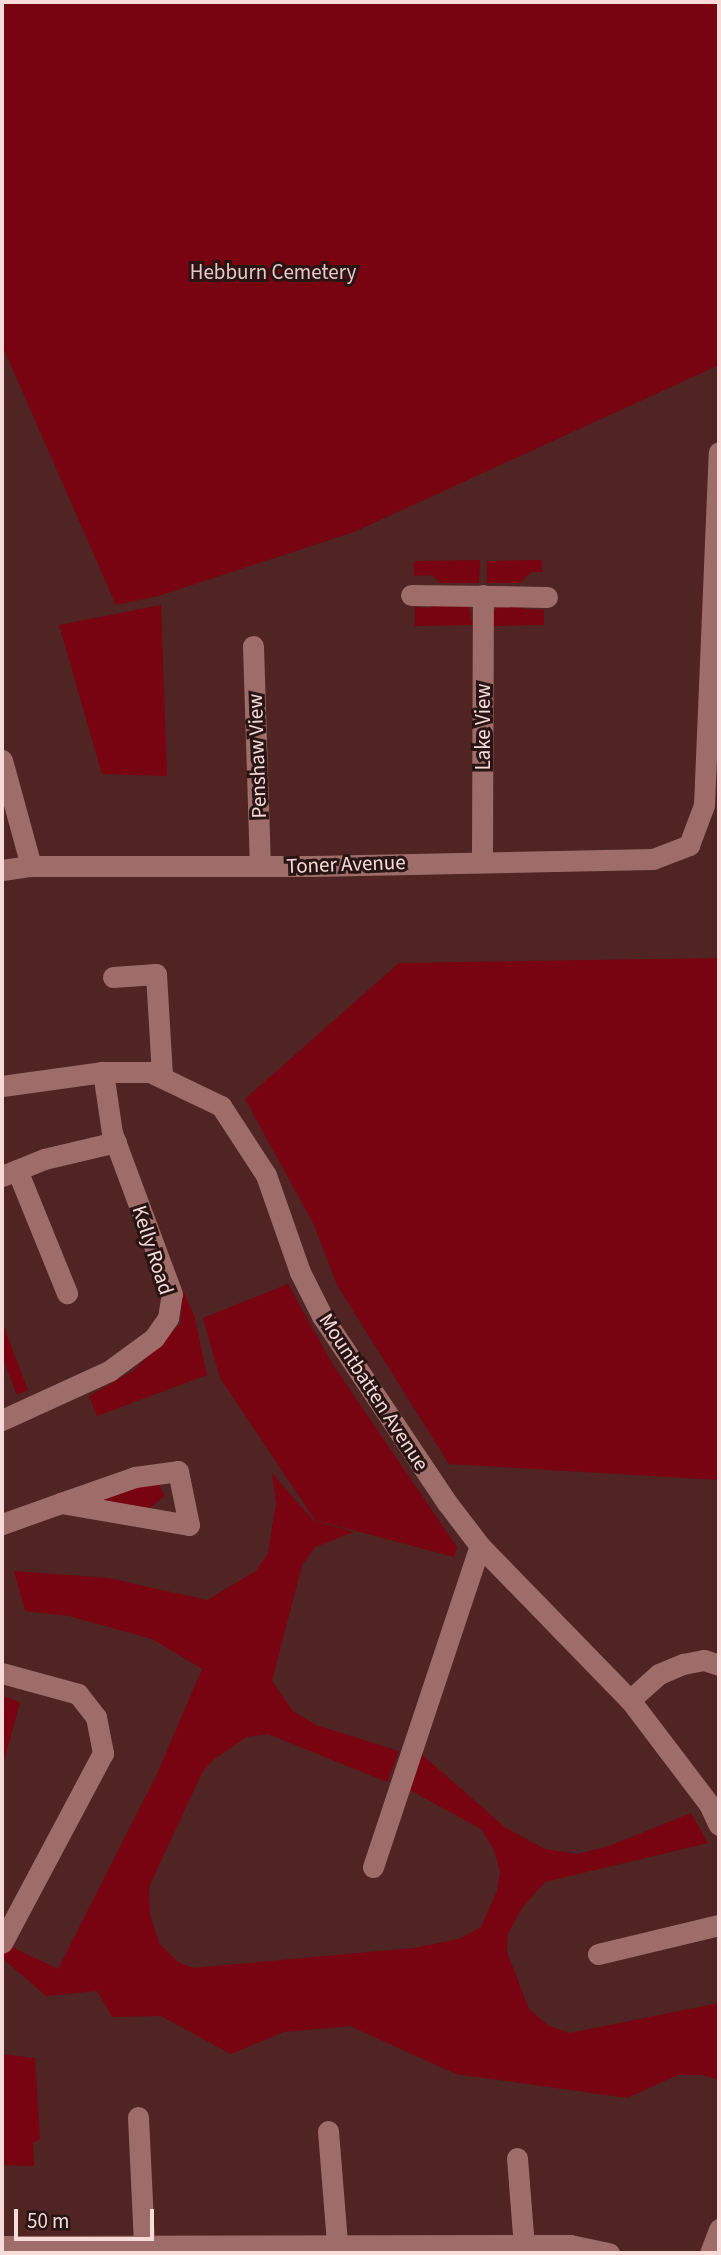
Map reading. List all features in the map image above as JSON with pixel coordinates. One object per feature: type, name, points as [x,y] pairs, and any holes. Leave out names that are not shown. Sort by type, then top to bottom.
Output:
[{"type":"street","name":"Toner Avenue","points":[[2,870],[31,866],[260,866],[482,859],[653,859],[689,845],[704,805],[719,452]]},
{"type":"street","points":[[411,595],[547,597]]},
{"type":"street","name":"Lake View","points":[[482,859],[483,595]]},
{"type":"street","name":"Penshaw View","points":[[253,646],[260,866]]},
{"type":"street","points":[[2,760],[31,866]]},
{"type":"street","points":[[113,977],[156,974],[162,1076]]},
{"type":"street","name":"Mountbatten Avenue","points":[[2,1086],[103,1072],[150,1072],[221,1106],[245,1138],[265,1175],[300,1272],[322,1315],[480,1546],[630,1700],[709,1804],[719,1825]]},
{"type":"street","name":"Kelly Road","points":[[2,1420],[109,1371],[154,1338],[169,1318],[172,1294],[116,1142],[103,1072]]},
{"type":"street","points":[[66,1293],[10,1173],[116,1142]]},
{"type":"street","points":[[2,1524],[61,1503],[135,1477],[178,1471],[189,1525],[61,1503]]},
{"type":"street","points":[[373,1867],[480,1546]]},
{"type":"street","points":[[630,1700],[659,1674],[683,1664],[704,1660],[719,1665]]},
{"type":"street","points":[[2,1673],[78,1694],[96,1717],[103,1753],[2,1943]]},
{"type":"street","points":[[598,1954],[719,1925]]},
{"type":"street","points":[[138,2117],[144,2245]]},
{"type":"street","points":[[328,2131],[337,2244]]},
{"type":"street","points":[[517,2158],[518,2248]]},
{"type":"street","points":[[710,2253],[719,2229]]},
{"type":"street","points":[[2,2246],[337,2244],[518,2248],[570,2245],[609,2253]]},
{"type":"green space","name":"Hebburn Cemetery","points":[[2,2],[719,2],[719,365],[354,532],[158,596],[116,605],[2,345]]},
{"type":"green space","points":[[480,560],[479,583],[440,583],[432,575],[414,576],[414,561]]},
{"type":"green space","points":[[542,560],[542,572],[531,572],[520,583],[487,583],[487,561]]},
{"type":"green space","points":[[444,599],[468,604],[473,625],[415,626],[415,607],[429,608]]},
{"type":"green space","points":[[518,602],[525,609],[544,610],[544,625],[491,626],[490,614],[503,603]]},
{"type":"green space","points":[[161,605],[167,776],[102,774],[59,625]]},
{"type":"green space","points":[[719,958],[719,1480],[449,1464],[337,1285],[314,1225],[245,1099],[399,963]]},
{"type":"green space","points":[[288,1284],[333,1365],[457,1547],[454,1557],[315,1520],[220,1378],[203,1318]]},
{"type":"green space","points":[[182,1288],[194,1315],[207,1375],[97,1416],[89,1396],[133,1371],[181,1323]]},
{"type":"green space","points":[[2,1322],[28,1390],[17,1395],[2,1356]]},
{"type":"green space","points":[[272,1473],[313,1520],[354,1532],[315,1547],[302,1565],[272,1681],[293,1711],[316,1725],[399,1751],[387,1782],[268,1734],[247,1737],[213,1760],[202,1773],[149,1887],[150,1914],[159,1943],[178,1962],[193,1968],[413,1948],[459,1939],[481,1927],[497,1891],[500,1872],[494,1850],[481,1829],[408,1789],[419,1752],[506,1828],[545,1849],[578,1854],[609,1846],[691,1813],[708,1843],[545,1882],[522,1908],[508,1934],[507,1952],[529,2009],[549,2026],[570,2033],[719,2003],[719,2080],[703,2075],[678,2075],[627,2098],[456,2074],[350,2026],[284,2032],[231,2054],[161,2016],[112,2017],[97,1991],[46,1996],[2,1958],[8,1945],[58,1969],[157,1774],[202,1669],[152,1639],[69,1616],[25,1611],[14,1571],[108,1578],[207,1600],[256,1571],[268,1553],[276,1503]]},
{"type":"green space","points":[[157,1481],[165,1496],[148,1509],[102,1500]]},
{"type":"green space","points":[[2,1696],[20,1702],[2,1768]]},
{"type":"green space","points":[[2,2054],[35,2058],[40,2139],[33,2143],[34,2166],[2,2165]]}]
